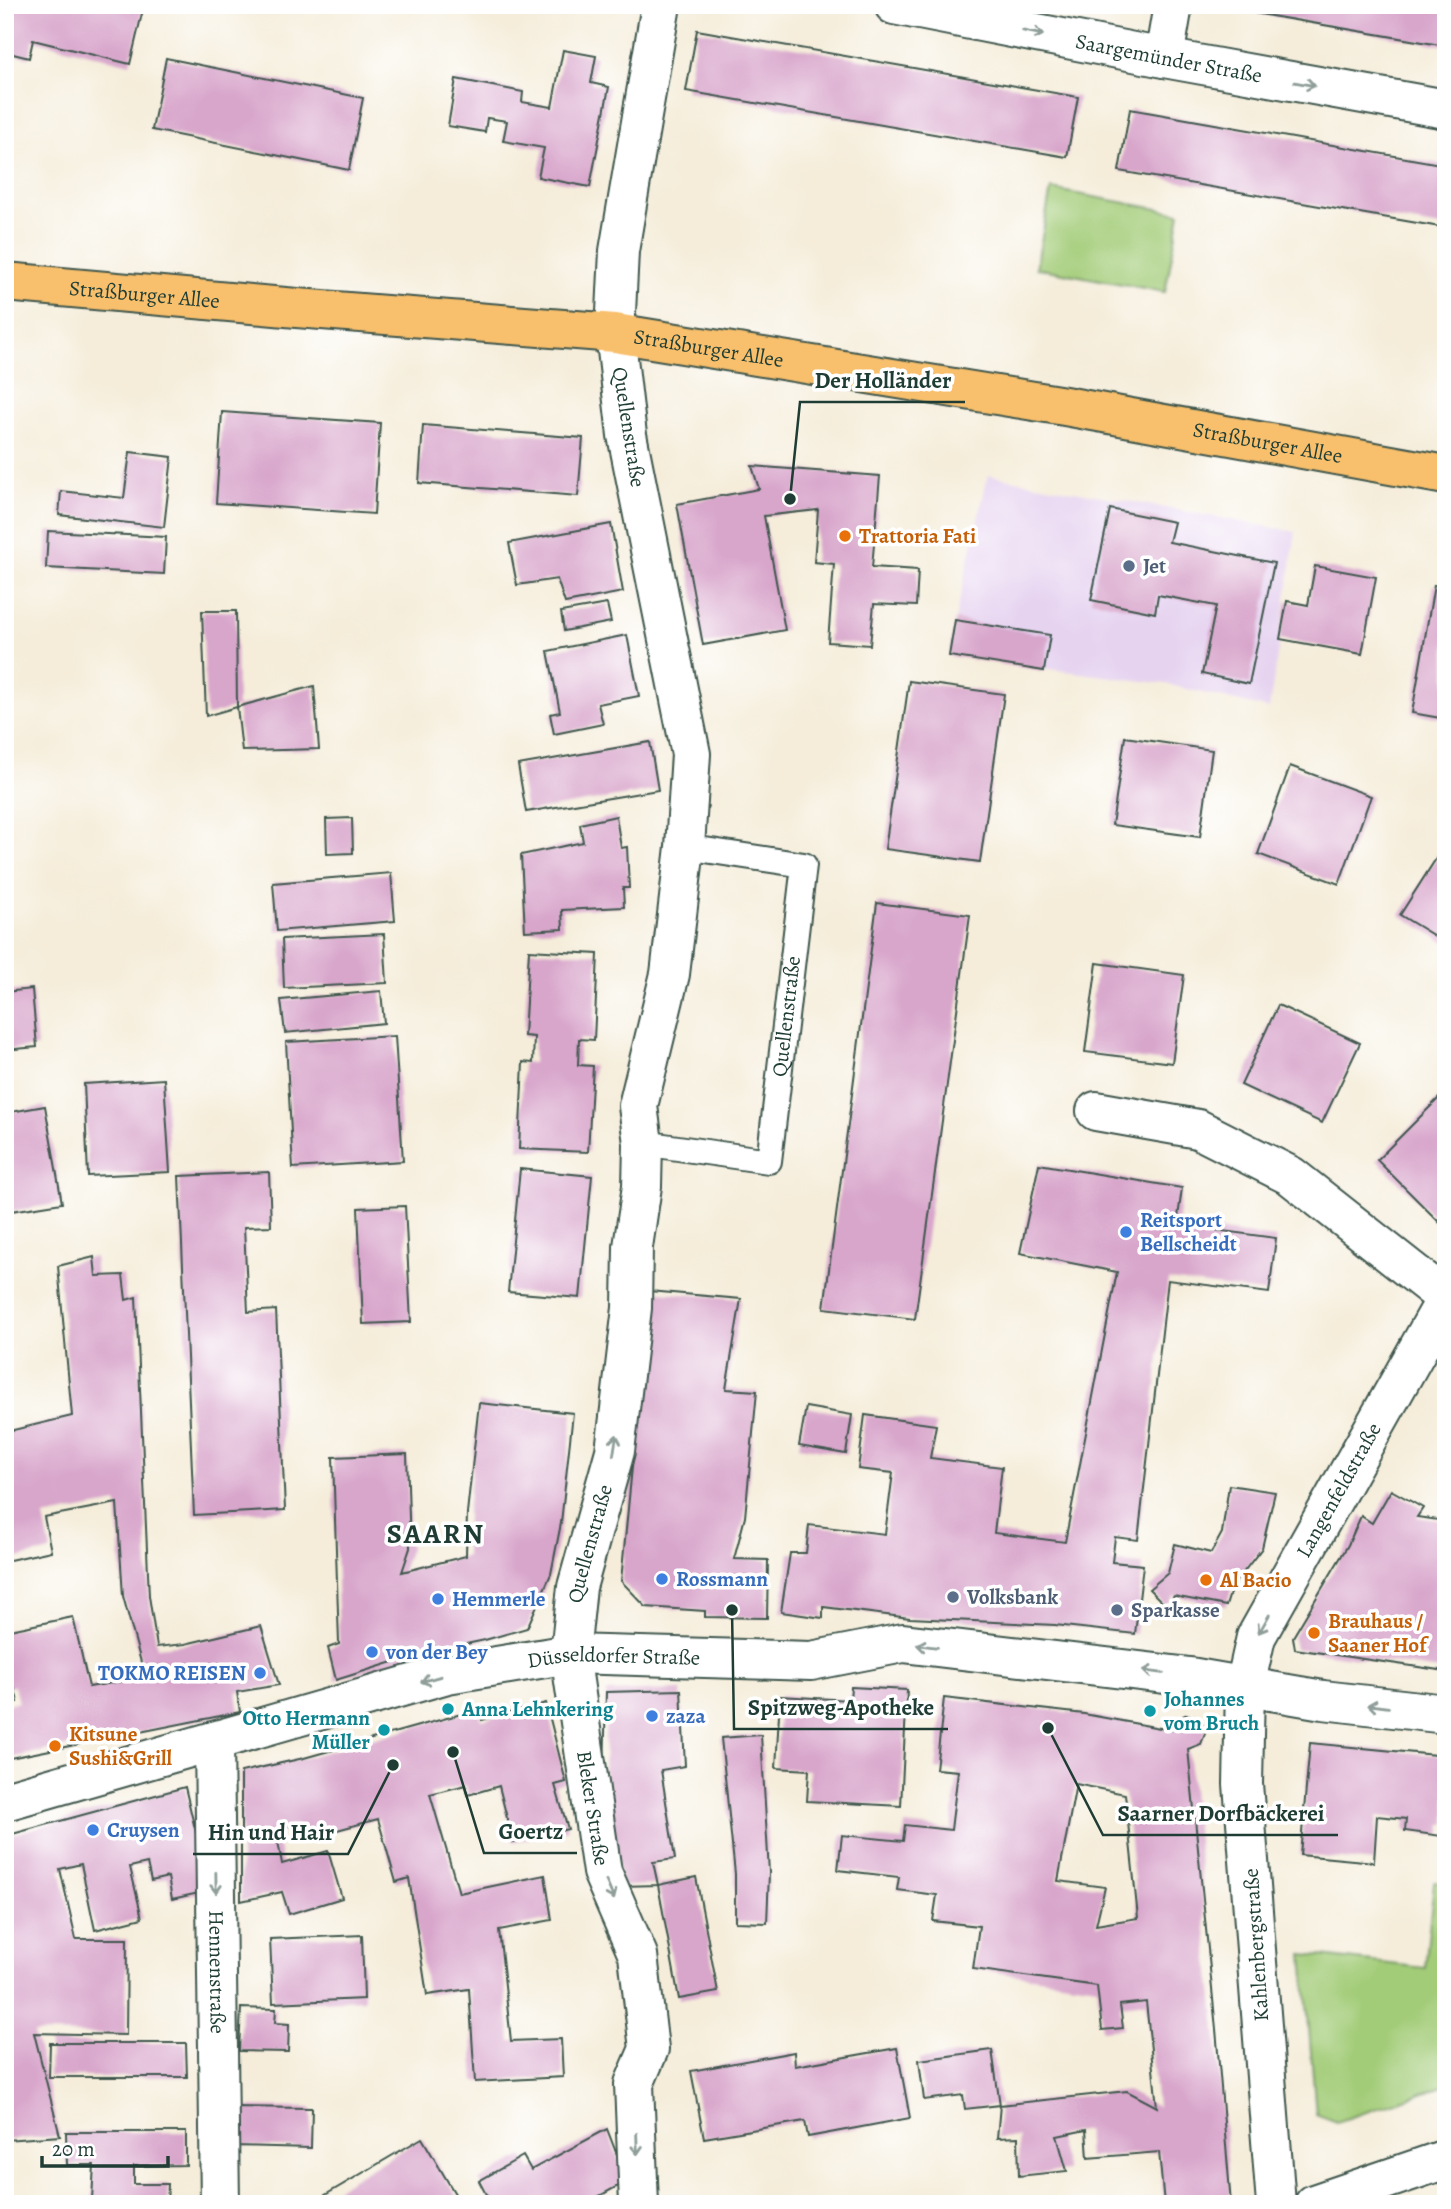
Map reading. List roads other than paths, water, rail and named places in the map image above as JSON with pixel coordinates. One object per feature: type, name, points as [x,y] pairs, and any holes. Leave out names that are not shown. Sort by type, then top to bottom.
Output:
[{"type":"main road","name":"Straßburger Allee","points":[[5,282],[297,309],[615,332],[1065,406],[1446,475]]},
{"type":"street","name":"Quellenstraße","points":[[570,1654],[577,1587],[615,1451],[632,1308],[633,1247],[642,1186],[643,1143],[638,1106],[670,974],[685,847],[691,754],[627,435],[615,332],[619,251],[661,5]]},
{"type":"street","name":"Saargemünder Straße","points":[[894,5],[1446,109]]},
{"type":"street","points":[[1164,58],[1173,5]]},
{"type":"street","name":"Langenfeldstraße","points":[[1096,1111],[1198,1129],[1291,1176],[1446,1298],[1256,1637],[1245,1686]]},
{"type":"street","name":"Düsseldorfer Straße","points":[[5,1801],[447,1675],[570,1654],[811,1661],[903,1643],[1190,1676],[1323,1700],[1446,1714]]},
{"type":"street","name":"Bleker Straße","points":[[570,1654],[602,1872],[638,1955],[649,2049],[635,2084],[639,2204]]},
{"type":"street","name":"Kahlenbergstraße","points":[[1245,1686],[1243,1784],[1276,2204]]},
{"type":"street","name":"Hennenstraße","points":[[214,1741],[220,2204]]},
{"type":"street","points":[[1314,2204],[1446,2159]]},
{"type":"lane","name":"Quellenstraße","points":[[643,1143],[769,1161],[804,865],[685,847]]},
{"type":"place","name":"Der Holländer","points":[[790,499]]},
{"type":"place","name":"Trattoria Fati","points":[[845,536]]},
{"type":"place","name":"Jet","points":[[1129,566]]},
{"type":"place","name":"Reitsport Bellscheidt","points":[[1126,1232]]},
{"type":"place","name":"Rossmann","points":[[662,1579]]},
{"type":"place","name":"Al Bacio","points":[[1206,1580]]},
{"type":"place","name":"Volksbank","points":[[953,1597]]},
{"type":"place","name":"Hemmerle","points":[[438,1599]]},
{"type":"place","name":"Spitzweg-Apotheke","points":[[732,1610]]},
{"type":"place","name":"Sparkasse","points":[[1117,1610]]},
{"type":"place","name":"Brauhaus / Saaner Hof","points":[[1314,1633]]},
{"type":"place","name":"von der Bey","points":[[372,1652]]},
{"type":"place","name":"TOKMO REISEN","points":[[260,1673]]},
{"type":"place","name":"Anna Lehnkering","points":[[448,1709]]},
{"type":"place","name":"Johannes vom Bruch","points":[[1150,1711]]},
{"type":"place","name":"zaza","points":[[652,1716]]},
{"type":"place","name":"Saarner Dorfbäckerei","points":[[1048,1728]]},
{"type":"place","name":"Otto Hermann Müller","points":[[384,1730]]},
{"type":"place","name":"Kitsune Sushi&Grill","points":[[55,1746]]},
{"type":"place","name":"Goertz","points":[[453,1752]]},
{"type":"place","name":"Hin und Hair","points":[[393,1765]]},
{"type":"place","name":"Cruysen","points":[[93,1830]]},
{"type":"district","name":"SAARN","points":[[436,1533]]}]
